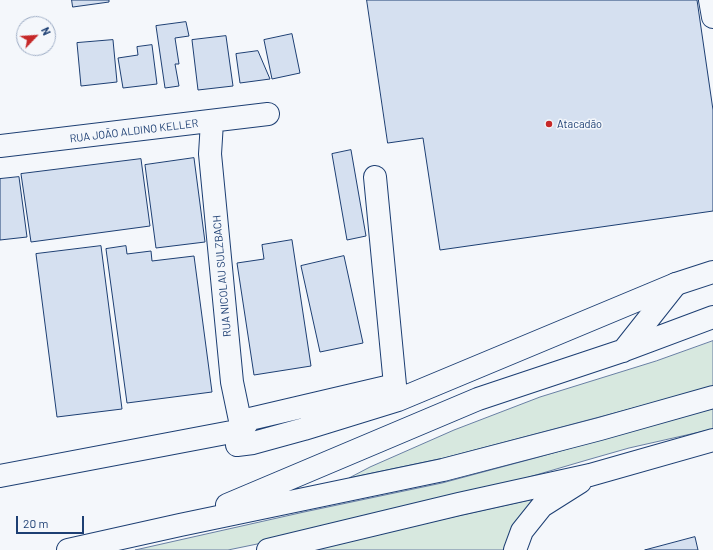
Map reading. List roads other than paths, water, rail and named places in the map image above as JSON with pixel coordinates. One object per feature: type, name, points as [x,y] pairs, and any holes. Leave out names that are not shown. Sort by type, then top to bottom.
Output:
[{"type":"main road","points":[[710,0],[713,17]]},
{"type":"main road","name":"RUA JOÃO ALDINO KELLER","points":[[0,146],[212,122],[268,114]]},
{"type":"main road","name":"RUA NICOLAU SULZBACH","points":[[212,122],[210,154],[231,375],[248,431]]},
{"type":"main road","points":[[375,177],[397,393]]},
{"type":"main road","points":[[0,476],[248,431],[304,430],[676,284],[713,272]]},
{"type":"main road","points":[[622,351],[676,284]]},
{"type":"main road","points":[[180,525],[478,399],[622,351],[713,318]]},
{"type":"main road","points":[[68,550],[443,470],[600,429],[713,397]]},
{"type":"main road","points":[[268,550],[459,504],[590,475],[713,440]]},
{"type":"main road","points":[[515,550],[522,532],[542,506],[590,475]]},
{"type":"place","name":"Atacadão","points":[[549,124]]}]
